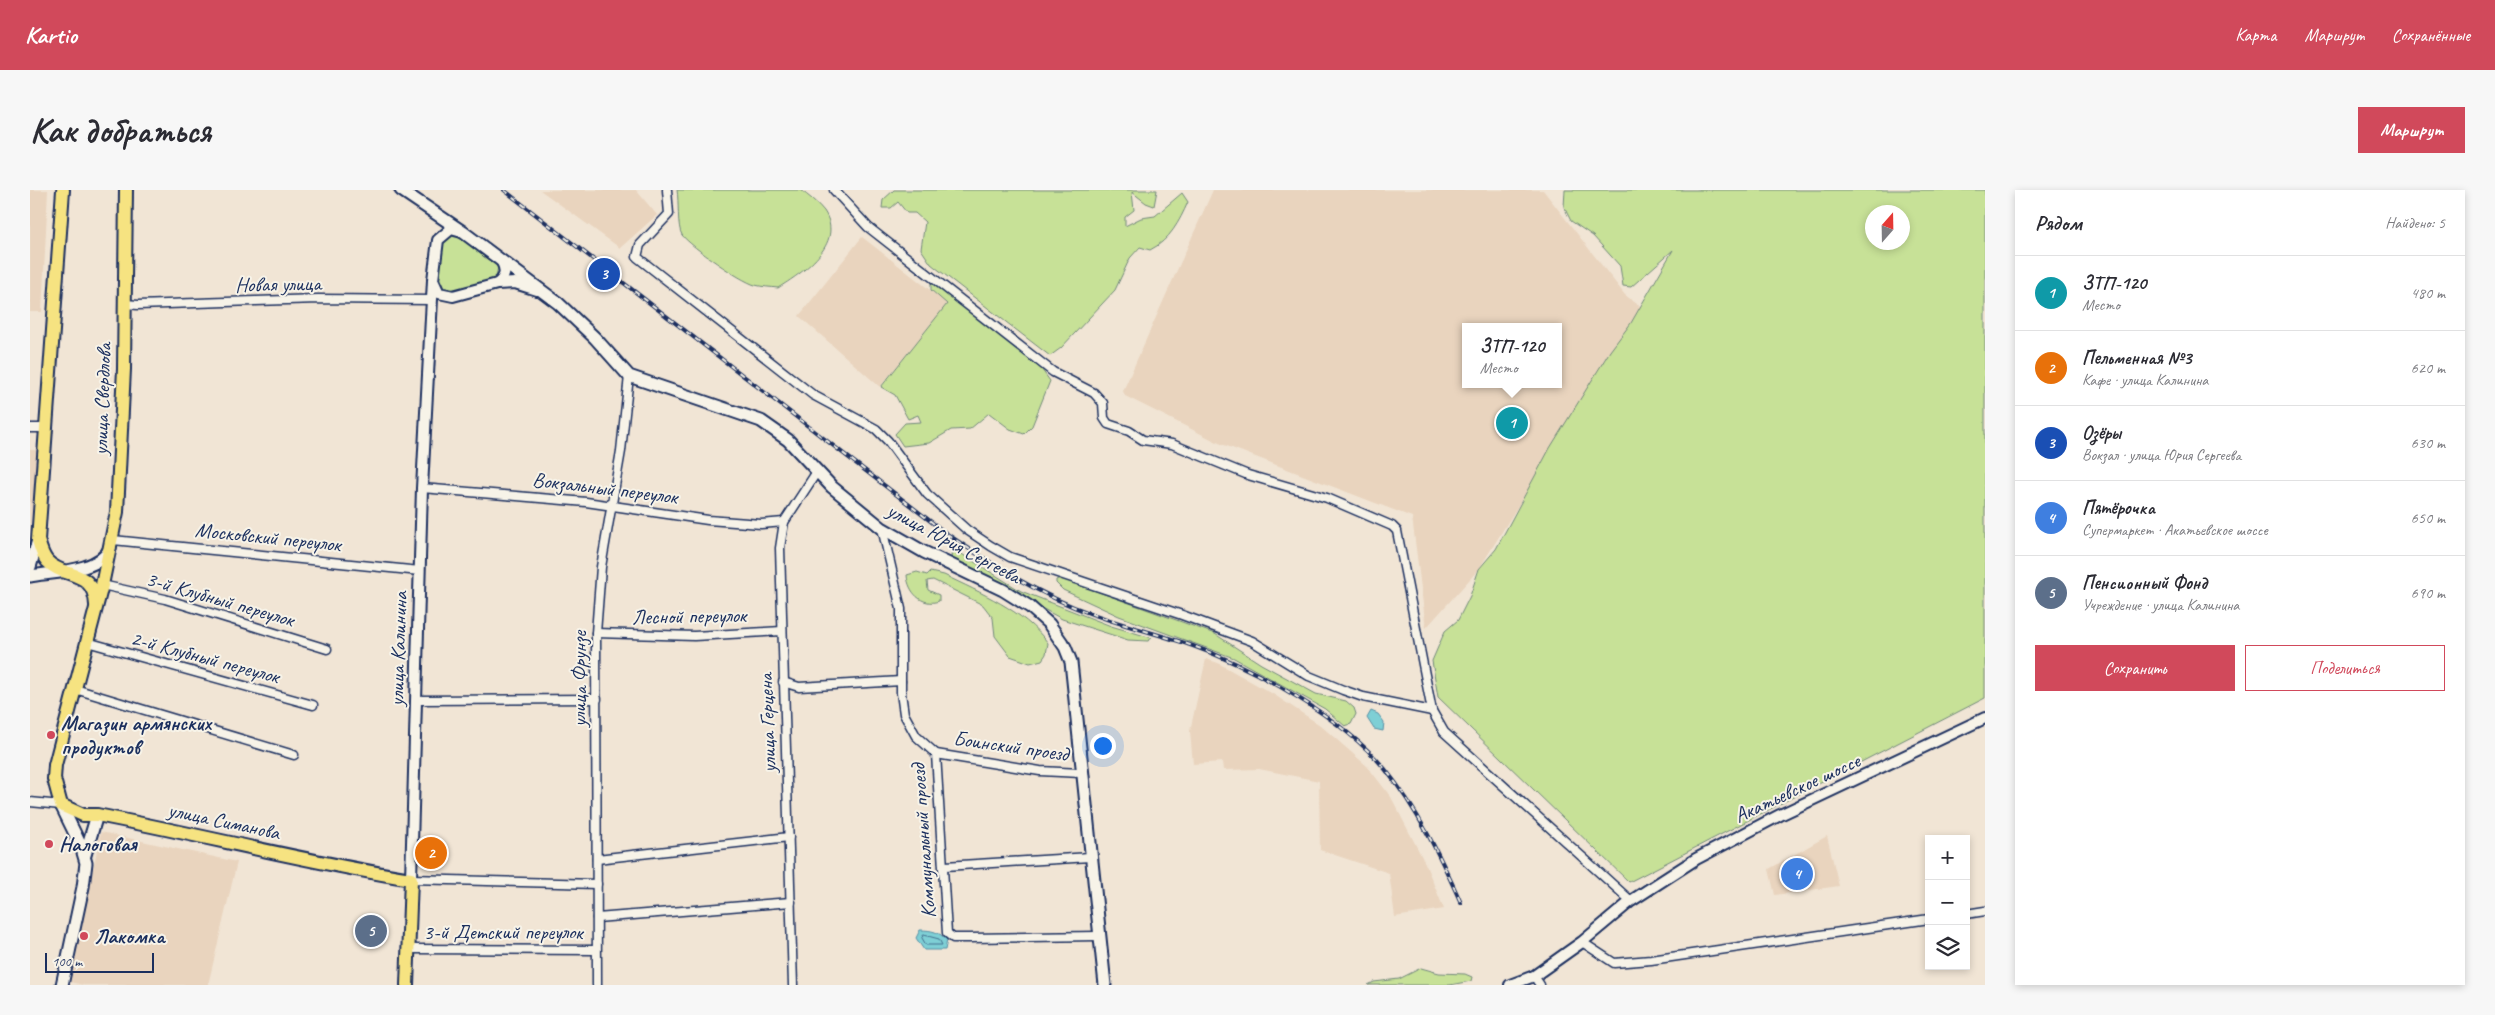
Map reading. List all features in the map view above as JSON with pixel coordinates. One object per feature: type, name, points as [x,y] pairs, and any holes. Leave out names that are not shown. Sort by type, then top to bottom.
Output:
[{"type":"main road","points":[[30,567],[38,540],[63,190]]},
{"type":"main road","name":"улица Свердлова","points":[[60,805],[54,779],[55,765],[113,540],[120,460],[125,304],[126,190]]},
{"type":"main road","points":[[401,190],[463,232],[502,262]]},
{"type":"main road","name":"улица Юрия Сергеева","points":[[502,262],[544,292],[585,328],[629,376],[761,421],[788,440],[832,487],[882,528],[924,552],[1003,590],[1030,607],[1049,624],[1065,647],[1071,662],[1104,985]]},
{"type":"main road","points":[[38,540],[48,563],[82,579],[92,588],[96,608]]},
{"type":"main road","points":[[30,576],[91,565],[102,560],[109,551],[113,540]]},
{"type":"main road","points":[[60,805],[86,863],[83,888],[62,985]]},
{"type":"main road","name":"улица Симанова","points":[[60,805],[83,815],[97,815],[195,834],[364,872],[411,879]]},
{"type":"main road","points":[[84,855],[97,815]]},
{"type":"main road","name":"улица Калинина","points":[[407,985],[411,879]]},
{"type":"street","name":"улица Юрия Сергеева","points":[[667,190],[669,214],[640,245],[637,257],[813,395],[876,429],[888,441],[927,494],[967,530],[1010,557],[1182,615],[1252,641],[1309,676],[1343,690],[1363,697],[1432,711]]},
{"type":"street","points":[[834,190],[868,227],[1053,372],[1094,393],[1103,403],[1104,418],[1108,424],[1121,428],[1143,440],[1172,444],[1248,475],[1327,498],[1392,526],[1397,531],[1432,711],[1444,732],[1631,900]]},
{"type":"street","points":[[453,296],[439,293],[433,280],[438,240],[451,229],[463,232]]},
{"type":"street","points":[[497,284],[502,280],[505,272],[502,262]]},
{"type":"street","name":"улица Калинина","points":[[411,879],[422,488],[433,280]]},
{"type":"street","points":[[431,314],[437,302],[497,284],[515,283],[544,292]]},
{"type":"street","name":"Новая улица","points":[[125,304],[318,299],[432,300]]},
{"type":"street","name":"улица Фрунзе","points":[[597,985],[596,633],[601,567],[621,451],[629,376]]},
{"type":"street","points":[[30,428],[45,428]]},
{"type":"street","name":"улица Герцена","points":[[793,985],[780,548],[784,522],[818,470]]},
{"type":"street","name":"Вокзальный переулок","points":[[422,488],[586,502],[708,520],[761,524],[784,522]]},
{"type":"street","name":"Коммунальный проезд","points":[[882,528],[901,609],[900,693],[909,726],[916,736],[936,754],[945,866],[947,933],[953,938],[1098,936]]},
{"type":"street","name":"Московский переулок","points":[[113,540],[420,571]]},
{"type":"street","name":"3-й Клубный переулок","points":[[102,585],[165,599],[327,649]]},
{"type":"street","name":"Лесной переулок","points":[[596,633],[694,636],[782,631]]},
{"type":"street","name":"2-й Клубный переулок","points":[[87,642],[313,705]]},
{"type":"street","points":[[783,682],[799,688],[901,681]]},
{"type":"street","points":[[75,689],[294,755]]},
{"type":"street","points":[[416,700],[597,699]]},
{"type":"street","name":"Акатьевское шоссе","points":[[1510,985],[1534,976],[1582,942],[1631,900],[1696,859],[1732,839],[1985,718]]},
{"type":"street","name":"Боинский проезд","points":[[936,754],[1040,771],[1081,773]]},
{"type":"street","name":"улица Симанова","points":[[30,802],[60,805]]},
{"type":"street","points":[[597,859],[789,837]]},
{"type":"street","points":[[945,866],[1090,856]]},
{"type":"street","points":[[411,879],[597,884]]},
{"type":"street","points":[[597,918],[792,902]]},
{"type":"street","points":[[1970,913],[1985,911]]},
{"type":"street","points":[[1582,942],[1614,963],[1651,960],[1925,920]]},
{"type":"street","name":"3-й Детский переулок","points":[[409,949],[596,950]]},
{"type":"street","points":[[1534,976],[1540,985]]},
{"type":"shaded area","points":[[30,190],[48,190],[42,312],[30,312]]},
{"type":"shaded area","points":[[540,190],[636,190],[657,215],[620,248]]},
{"type":"shaded area","points":[[1213,190],[1543,190],[1625,295],[1641,307],[1479,569],[1426,628],[1412,517],[1219,443],[1125,396],[1123,391]]},
{"type":"shaded area","points":[[862,237],[948,304],[880,387],[799,316]]},
{"type":"shaded area","points":[[30,450],[38,450],[30,532]]},
{"type":"shaded area","points":[[1206,659],[1218,663],[1273,694],[1320,725],[1367,766],[1391,797],[1425,863],[1444,909],[1395,917],[1389,873],[1320,850],[1319,781],[1259,769],[1223,770],[1222,762],[1193,764],[1190,731]]},
{"type":"shaded area","points":[[101,832],[237,862],[208,985],[84,985],[69,982]]},
{"type":"shaded area","points":[[1827,836],[1839,886],[1775,895],[1769,869]]},
{"type":"green space","points":[[677,190],[801,190],[824,211],[829,223],[829,235],[825,246],[818,256],[809,266],[788,282],[778,288],[755,285],[717,263],[682,235],[679,226]]},
{"type":"green space","points":[[894,190],[1157,190],[1154,206],[1146,203],[1132,192],[1134,210],[1125,217],[1125,226],[1141,218],[1155,216],[1182,193],[1188,202],[1168,236],[1150,250],[1140,247],[1130,258],[1115,290],[1061,348],[1050,356],[931,264],[921,249],[925,222],[915,213],[907,213],[898,202],[891,208],[882,208],[883,200]]},
{"type":"green space","points":[[1565,190],[1985,190],[1985,698],[1629,882],[1438,697],[1432,661],[1445,631],[1458,620],[1470,596],[1479,569],[1496,549],[1550,448],[1610,351],[1631,323],[1673,250],[1631,287],[1623,286],[1620,266],[1593,236],[1571,221],[1564,207]]},
{"type":"green space","points":[[454,234],[498,266],[496,278],[455,291],[442,290],[438,285],[440,248],[443,241]]},
{"type":"green space","points":[[931,279],[1042,370],[1050,381],[1032,426],[1024,434],[1010,429],[989,413],[970,429],[951,430],[929,443],[903,446],[895,434],[905,423],[921,422],[918,415],[908,419],[895,395],[881,387],[947,304],[931,290]]},
{"type":"green space","points":[[952,548],[1021,591],[1111,626],[1152,638],[1148,641],[1128,640],[1062,619],[954,561],[951,558]]},
{"type":"green space","points":[[917,572],[927,575],[930,572],[944,575],[987,596],[1014,612],[1038,631],[1048,643],[1046,654],[1042,660],[1030,663],[1010,656],[995,636],[993,618],[983,605],[933,580],[927,581],[928,590],[939,595],[939,601],[927,602],[917,597],[910,587],[907,575]]},
{"type":"green space","points":[[1060,578],[1215,634],[1261,664],[1316,694],[1346,701],[1354,708],[1356,714],[1351,724],[1345,726],[1325,709],[1234,658],[1119,616],[1063,590],[1056,583],[1056,580]]},
{"type":"green space","points":[[1421,968],[1439,973],[1465,974],[1472,977],[1471,981],[1450,985],[1368,985],[1374,982],[1399,979]]},
{"type":"water","points":[[1371,711],[1378,714],[1384,722],[1383,731],[1374,729],[1367,718]]},
{"type":"water","points":[[920,930],[935,932],[944,937],[947,940],[945,950],[924,950],[916,938]]},
{"type":"railway","points":[[504,190],[947,534],[982,557],[1053,598],[1104,618],[1193,646],[1243,667],[1322,713],[1367,750],[1397,785],[1428,834],[1461,903]]},
{"type":"place","name":"Озёры","points":[[604,274]]},
{"type":"place","name":"ЗТП-120","points":[[1512,423]]},
{"type":"place","name":"Магазин армянских продуктов","points":[[51,735]]},
{"type":"place","name":"Налоговая","points":[[49,844]]},
{"type":"place","name":"Пельменная №3","points":[[431,853]]},
{"type":"place","name":"Пятёрочка","points":[[1797,874]]},
{"type":"place","name":"Пенсионный Фонд","points":[[371,931]]},
{"type":"place","name":"Лакомка","points":[[84,936]]}]
